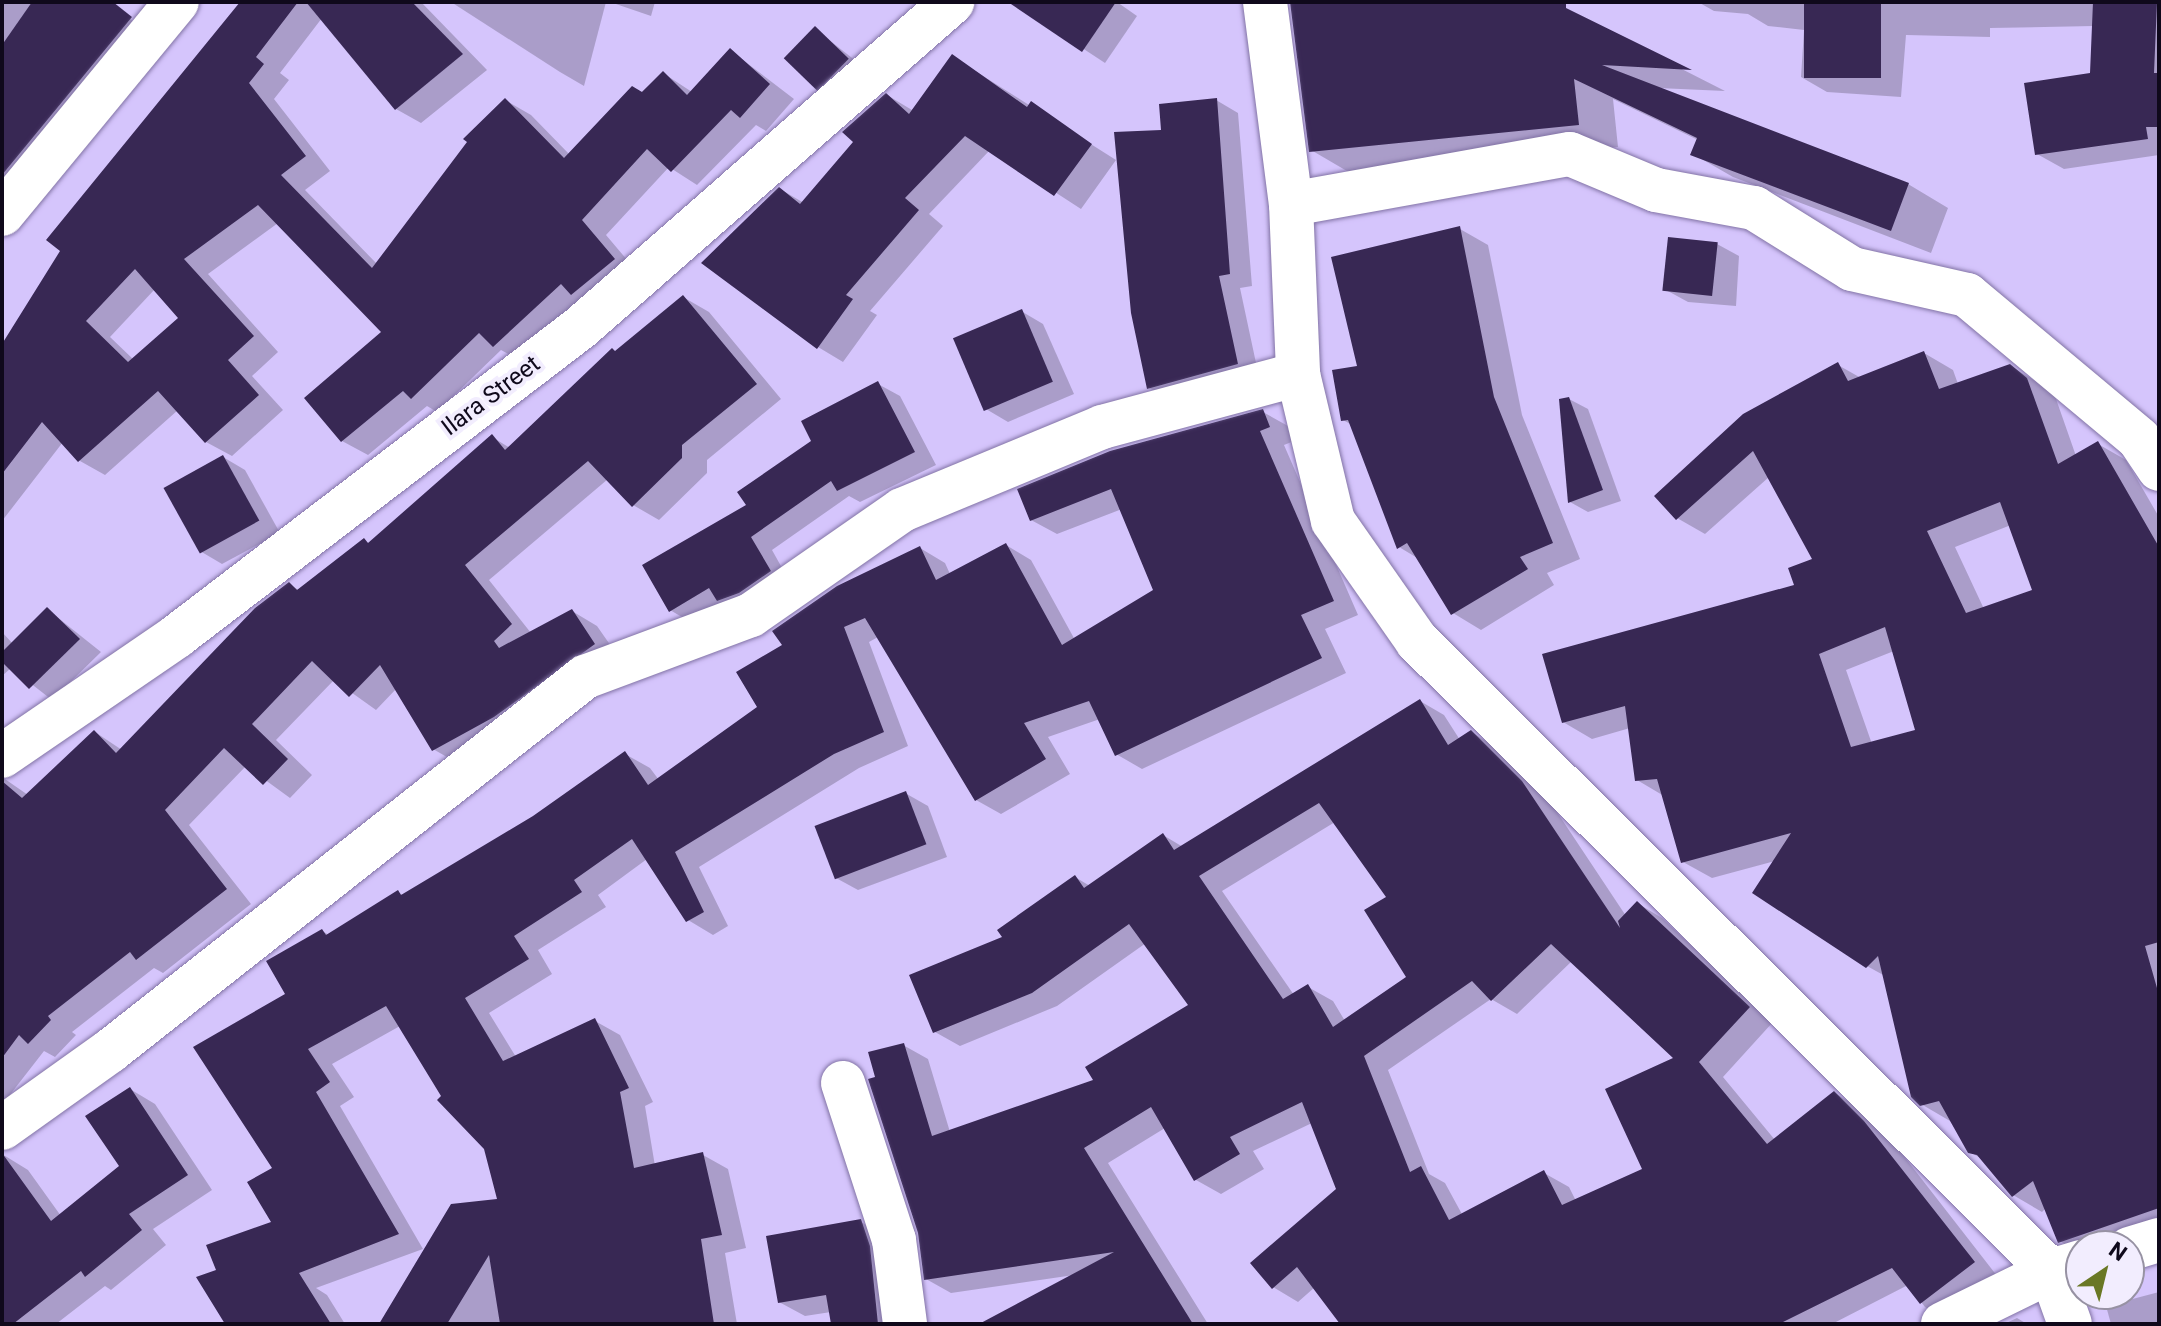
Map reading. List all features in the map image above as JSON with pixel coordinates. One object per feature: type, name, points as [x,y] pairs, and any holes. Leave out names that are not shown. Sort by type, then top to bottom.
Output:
[{"type":"street","points":[[2,214],[177,2]]},
{"type":"street","name":"Ilara Street","points":[[2,756],[177,636],[580,328],[952,2]]},
{"type":"street","points":[[1265,2],[1291,204],[1298,374],[1333,521],[1417,641],[2065,1266]]},
{"type":"street","points":[[1291,204],[1570,154],[1656,190],[1754,208],[1852,269],[1967,295],[2139,439],[2159,469]]},
{"type":"street","points":[[2,1128],[110,1051],[585,677],[751,615],[902,510],[1102,427],[1298,374]]},
{"type":"street","points":[[843,1083],[894,1240],[905,1324]]},
{"type":"street","points":[[1943,1324],[2065,1267]]},
{"type":"building","points":[[32,2],[113,2],[132,17],[2,175],[2,45]]},
{"type":"building","points":[[240,2],[298,2],[256,57],[264,64],[249,83],[306,156],[281,175],[372,268],[467,142],[463,139],[505,98],[564,158],[632,86],[642,92],[663,71],[687,95],[730,48],[770,84],[740,118],[731,110],[671,172],[647,149],[582,220],[615,259],[571,295],[561,284],[493,347],[479,333],[411,399],[403,391],[341,442],[304,398],[381,332],[258,205],[184,259],[254,336],[228,360],[259,395],[205,443],[158,391],[78,462],[42,422],[2,474],[2,344],[60,251],[46,240]],"holes":[[[135,269],[178,318],[128,362],[86,321]]]},
{"type":"building","points":[[306,2],[412,2],[463,54],[395,110]]},
{"type":"building","points":[[1008,2],[1116,2],[1082,52]]},
{"type":"building","points":[[1290,2],[1566,2],[1566,8],[1692,70],[1602,65],[1909,183],[1891,231],[1690,155],[1697,138],[1574,79],[1579,125],[1309,152]]},
{"type":"building","points":[[1804,2],[1881,2],[1881,78],[1804,78]]},
{"type":"building","points":[[2093,2],[2157,2],[2154,73],[2159,73],[2159,127],[2146,127],[2148,139],[2035,155],[2024,83],[2090,73]]},
{"type":"building","points":[[815,26],[849,59],[818,91],[784,58]]},
{"type":"building","points":[[952,54],[1027,107],[1031,101],[1092,144],[1054,196],[965,136],[905,198],[919,210],[846,295],[853,299],[817,349],[701,263],[779,187],[800,204],[853,142],[842,132],[886,93],[909,114]]},
{"type":"building","points":[[1217,98],[1230,274],[1219,276],[1238,364],[1147,389],[1131,313],[1114,132],[1161,130],[1159,104]]},
{"type":"building","points":[[1460,226],[1494,397],[1553,543],[1520,557],[1528,569],[1451,615],[1407,543],[1397,549],[1348,420],[1341,421],[1332,370],[1357,366],[1331,257]]},
{"type":"building","points":[[1668,237],[1718,242],[1712,296],[1662,291]]},
{"type":"building","points":[[683,295],[757,384],[682,445],[682,458],[632,507],[588,461],[465,565],[512,624],[494,641],[499,648],[572,609],[595,644],[494,717],[432,751],[380,665],[349,697],[312,661],[252,724],[288,759],[263,785],[224,748],[165,810],[227,889],[136,960],[130,952],[48,1016],[51,1020],[28,1044],[19,1035],[2,1058],[2,781],[22,798],[94,730],[116,753],[255,608],[289,582],[297,590],[364,538],[368,543],[492,434],[505,450],[612,348],[615,351]]},
{"type":"building","points":[[1022,309],[1053,382],[984,411],[953,338]]},
{"type":"building","points":[[1924,351],[1939,389],[2010,364],[2027,378],[2058,464],[2098,441],[2159,547],[2159,942],[2145,946],[2159,995],[2159,1208],[2096,1230],[2065,1230],[2065,1241],[2058,1243],[2033,1181],[2012,1197],[1977,1155],[1968,1153],[1939,1101],[1920,1106],[1911,1097],[1878,956],[1866,968],[1752,893],[1791,833],[1681,863],[1657,779],[1635,781],[1625,706],[1562,723],[1542,654],[1794,585],[1788,568],[1812,559],[1753,451],[1676,520],[1654,496],[1743,414],[1838,362],[1848,381]],"holes":[[[2000,502],[2032,590],[1966,613],[1927,531]],[[1885,627],[1915,730],[1851,747],[1819,654]]]},
{"type":"building","points":[[878,381],[915,452],[837,491],[831,481],[751,537],[771,571],[739,593],[717,601],[709,588],[669,612],[642,565],[746,505],[737,492],[811,441],[801,421]]},
{"type":"building","points":[[1569,397],[1603,490],[1568,503],[1559,399]]},
{"type":"building","points":[[1263,409],[1270,427],[1260,431],[1334,601],[1301,615],[1322,658],[1115,756],[1089,701],[1024,723],[1046,759],[975,801],[865,618],[844,627],[884,732],[834,754],[675,852],[704,912],[686,922],[632,839],[574,880],[582,892],[514,936],[529,959],[465,998],[503,1061],[595,1018],[629,1088],[620,1092],[634,1168],[703,1152],[722,1235],[701,1239],[714,1324],[500,1324],[489,1255],[447,1324],[379,1324],[451,1204],[497,1199],[484,1149],[437,1100],[441,1096],[386,1006],[308,1049],[330,1082],[316,1092],[399,1234],[299,1273],[331,1324],[225,1324],[196,1277],[216,1270],[206,1245],[271,1222],[247,1182],[272,1168],[193,1047],[285,994],[266,961],[322,929],[326,935],[398,890],[401,895],[533,816],[625,751],[648,785],[757,707],[736,672],[782,645],[772,631],[837,586],[920,546],[936,580],[1006,543],[1062,645],[1153,590],[1111,489],[1030,521],[1017,489],[1110,451]]},
{"type":"building","points":[[223,455],[259,521],[200,554],[164,488]]},
{"type":"building","points":[[47,607],[80,639],[29,689],[2,662],[2,652]]},
{"type":"building","points":[[1420,699],[1448,745],[1471,730],[1522,781],[1620,928],[1618,921],[1637,901],[1750,1007],[1699,1062],[1767,1144],[1834,1091],[1864,1121],[1975,1262],[1920,1304],[1892,1268],[1779,1324],[1340,1324],[1297,1267],[1272,1289],[1250,1263],[1336,1189],[1302,1102],[1230,1137],[1240,1154],[1194,1181],[1151,1107],[1084,1148],[1193,1324],[979,1324],[1114,1252],[924,1280],[918,1233],[868,1079],[875,1077],[868,1052],[904,1043],[932,1136],[1093,1080],[1085,1067],[1188,1005],[1129,924],[1032,993],[933,1033],[909,975],[1002,937],[997,930],[1075,875],[1084,888],[1163,833],[1174,850]],"holes":[[[1319,803],[1386,897],[1364,910],[1406,977],[1333,1027],[1308,984],[1283,999],[1199,876]],[[1551,944],[1673,1058],[1605,1089],[1642,1169],[1562,1205],[1544,1170],[1449,1220],[1421,1166],[1410,1172],[1364,1056],[1472,981],[1491,1001]]]},
{"type":"building","points":[[906,791],[926,844],[835,879],[815,826]]},
{"type":"building","points":[[130,1087],[188,1175],[129,1214],[142,1230],[85,1277],[81,1271],[13,1324],[2,1324],[2,1153],[51,1221],[119,1166],[85,1116]]},
{"type":"building","points":[[861,1219],[870,1246],[878,1324],[831,1324],[826,1295],[778,1303],[766,1236]]}]
